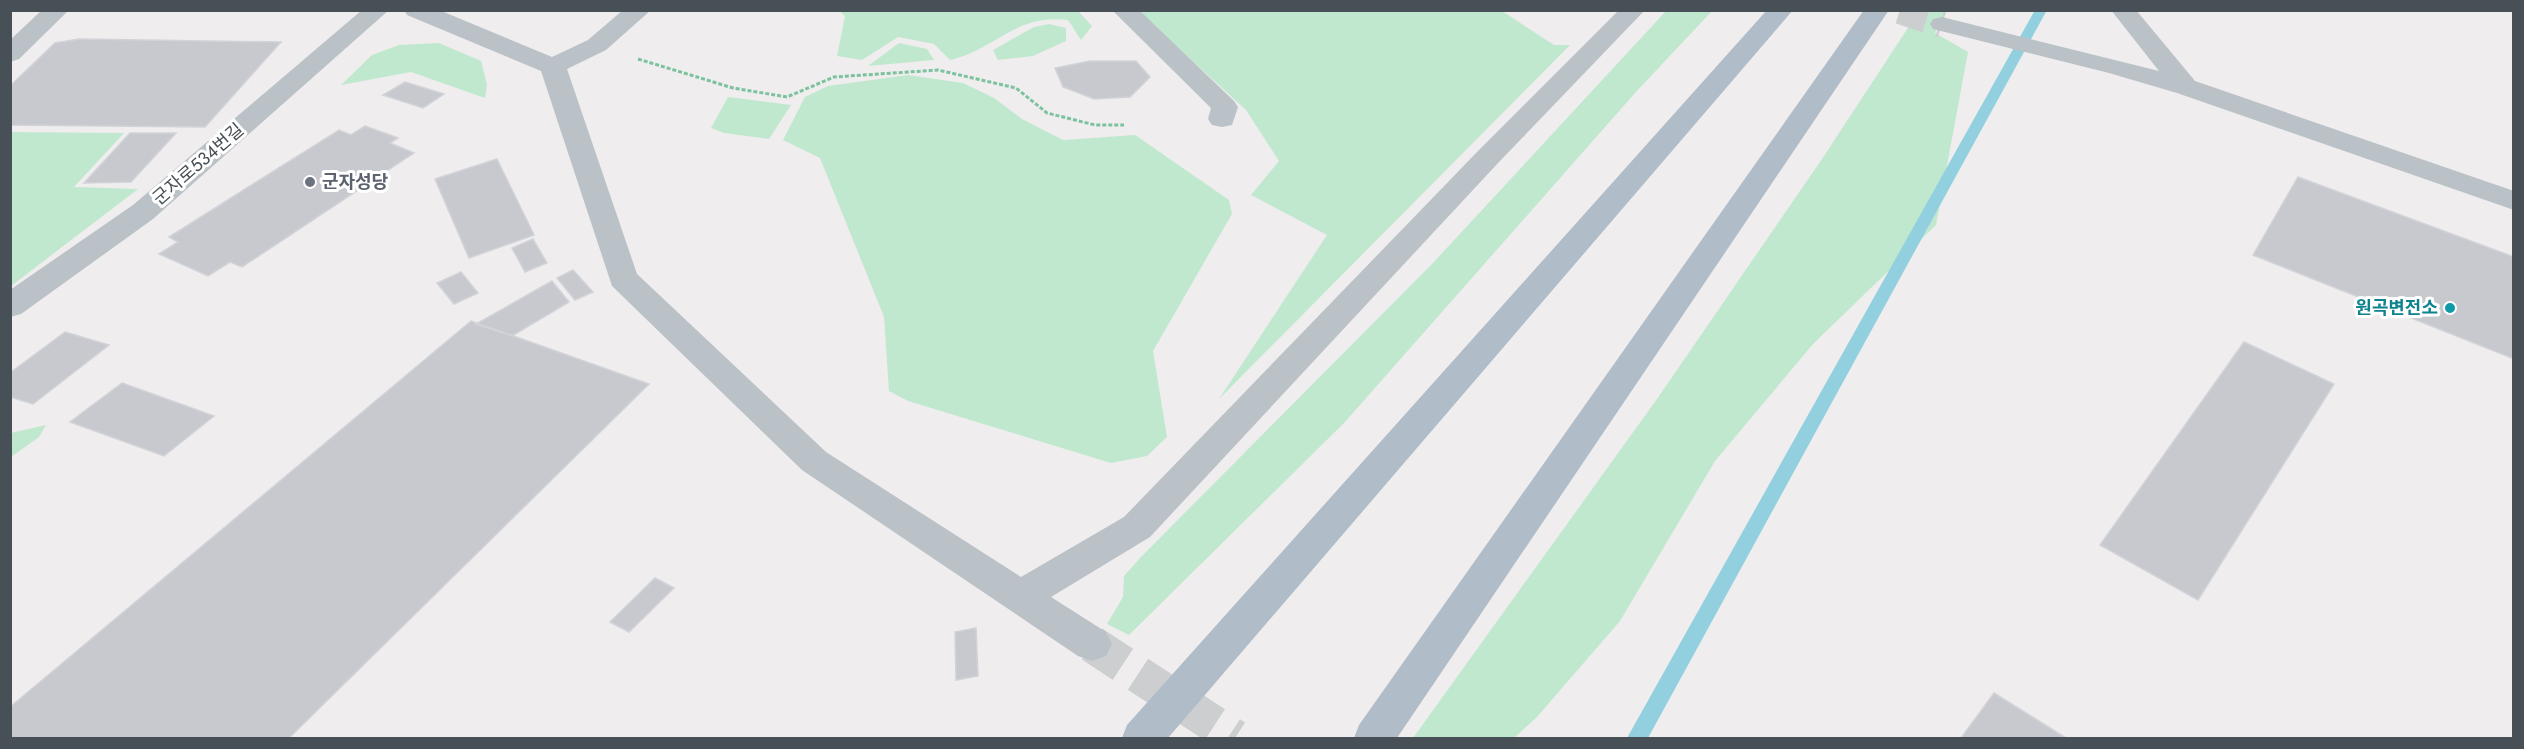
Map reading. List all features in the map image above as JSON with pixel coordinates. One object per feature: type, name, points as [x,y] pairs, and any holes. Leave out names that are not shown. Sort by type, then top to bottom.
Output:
[{"type":"main road","points":[[1142,738],[1781,10]]},
{"type":"main road","points":[[1374,738],[1876,10]]},
{"type":"street","points":[[10,54],[57,10]]},
{"type":"street","name":"군자로534번길","points":[[10,306],[143,212],[377,10]]},
{"type":"street","points":[[416,10],[567,59],[597,45],[639,10]]},
{"type":"street","points":[[1124,10],[1225,107],[1222,119]]},
{"type":"street","points":[[1021,596],[1137,527],[1489,156],[1633,10]]},
{"type":"street","points":[[2123,10],[2186,87]]},
{"type":"street","points":[[1942,24],[2118,67],[2186,87],[2514,201]]},
{"type":"street","points":[[567,59],[623,279],[814,461],[1092,644]]},
{"type":"path","points":[[567,59],[616,52],[733,88],[787,97],[834,77],[938,70],[1016,88],[1047,113],[1095,125],[1124,125]]},
{"type":"green space","points":[[1667,10],[1712,11],[1635,93],[1345,422],[1129,635],[1107,624],[1123,597],[1124,576],[1141,557],[1432,264]]},
{"type":"green space","points":[[839,11],[1078,11],[1092,26],[1081,40],[1068,20],[1033,22],[966,55],[950,60],[934,44],[898,37],[862,60],[837,56],[845,16]]},
{"type":"green space","points":[[1138,11],[1502,11],[1554,45],[1570,45],[1219,399],[1327,235],[1251,195],[1279,161],[1246,110]]},
{"type":"green space","points":[[1919,11],[1945,11],[1935,33],[1968,52],[1936,225],[1813,344],[1715,461],[1620,621],[1537,717],[1514,738],[1413,738],[1657,399],[1824,156]]},
{"type":"green space","points":[[1049,24],[1066,28],[1066,41],[1033,56],[998,60],[993,50],[1034,27]]},
{"type":"green space","points":[[439,43],[481,61],[487,85],[485,98],[411,72],[341,85],[372,55],[399,45]]},
{"type":"green space","points":[[899,43],[927,49],[934,60],[868,66]]},
{"type":"green space","points":[[908,75],[963,83],[994,98],[1022,119],[1063,140],[1135,135],[1229,200],[1232,214],[1153,351],[1167,437],[1147,456],[1111,463],[908,401],[889,391],[884,317],[820,158],[783,140],[805,97],[828,86]]},
{"type":"green space","points":[[728,97],[791,105],[769,139],[724,133],[711,128]]},
{"type":"green space","points":[[11,132],[124,133],[74,187],[138,189],[11,286]]},
{"type":"green space","points":[[46,425],[39,437],[11,457],[11,433]]},
{"type":"building","points":[[79,39],[281,42],[205,127],[10,125],[10,86],[55,43]]},
{"type":"building","points":[[1090,61],[1136,61],[1150,77],[1130,97],[1094,99],[1063,87],[1055,68]]},
{"type":"building","points":[[405,82],[444,94],[423,108],[383,95]]},
{"type":"building","points":[[365,126],[398,138],[390,143],[414,153],[242,267],[230,262],[208,276],[159,254],[178,242],[169,237],[339,130],[351,135]]},
{"type":"building","points":[[130,133],[176,133],[131,182],[84,183]]},
{"type":"building","points":[[497,159],[534,235],[469,258],[435,179]]},
{"type":"building","name":"원곡변전소","points":[[2298,177],[2514,257],[2514,359],[2253,255]]},
{"type":"building","points":[[533,239],[547,263],[525,272],[512,248]]},
{"type":"building","points":[[573,270],[593,292],[575,300],[557,278]]},
{"type":"building","points":[[461,272],[478,293],[454,304],[437,283]]},
{"type":"building","points":[[552,281],[569,302],[512,336],[476,324]]},
{"type":"building","points":[[471,321],[649,384],[289,738],[10,738],[10,707]]},
{"type":"building","points":[[65,332],[109,345],[33,404],[10,397],[10,373]]},
{"type":"building","points":[[2244,342],[2334,384],[2198,600],[2100,545]]},
{"type":"building","points":[[122,383],[214,416],[164,456],[70,422]]},
{"type":"building","points":[[655,578],[674,588],[629,632],[610,622]]},
{"type":"building","points":[[976,628],[978,676],[956,680],[955,632]]},
{"type":"building","points":[[1994,693],[2066,738],[1961,738]]},
{"type":"waterway","points":[[1637,738],[2041,10]]},
{"type":"tunnel","points":[[1900,10],[1942,24]]},
{"type":"tunnel","points":[[1092,644],[1235,738]]},
{"type":"place","name":"군자성당","points":[[310,182]]},
{"type":"place","name":"원곡변전소","points":[[2450,308]]}]
